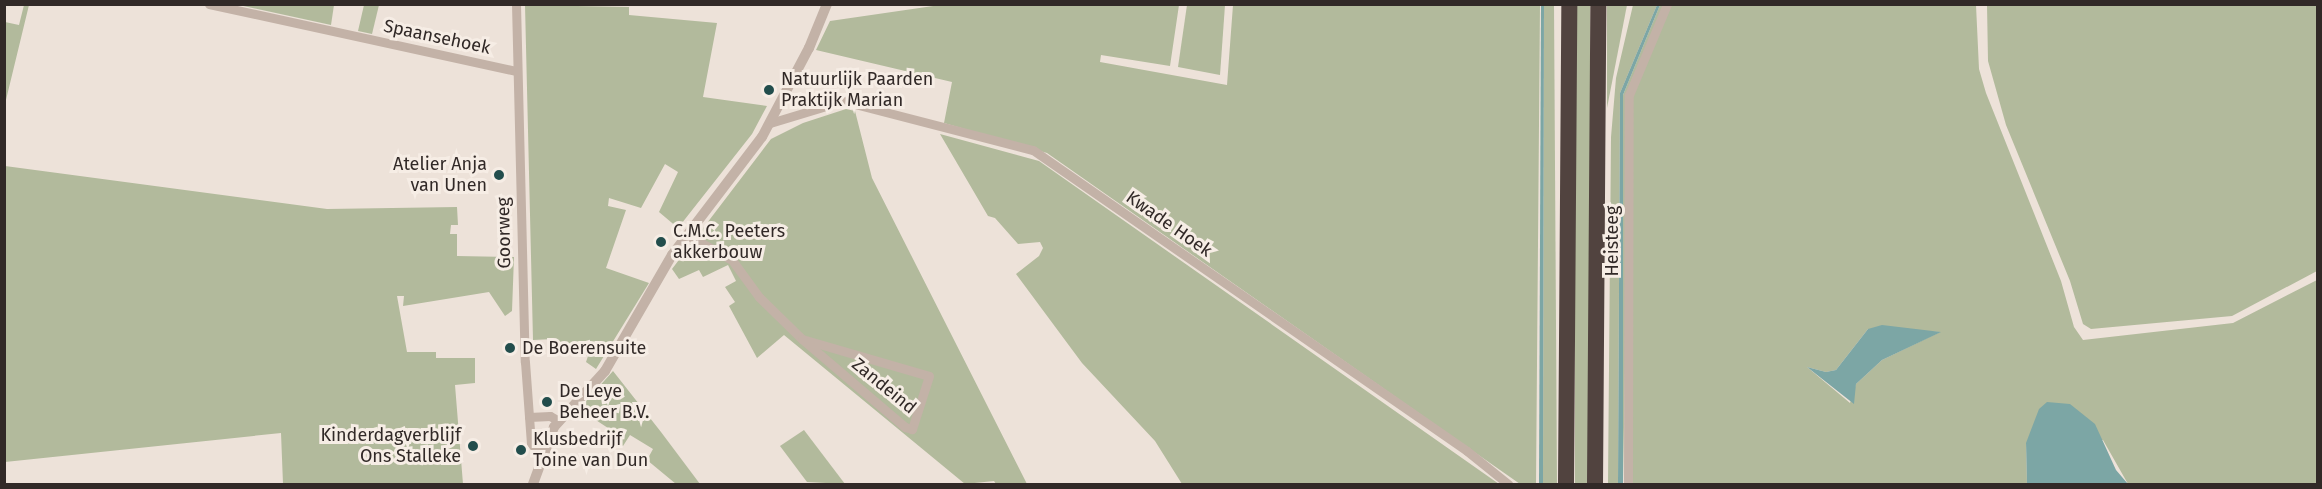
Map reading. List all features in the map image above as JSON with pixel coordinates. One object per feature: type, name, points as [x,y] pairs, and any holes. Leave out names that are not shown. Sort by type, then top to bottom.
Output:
[{"type":"highway","points":[[1566,484],[1569,4]]},
{"type":"highway","points":[[1595,484],[1598,4]]},
{"type":"street","name":"Spaansehoek","points":[[209,4],[517,71]]},
{"type":"street","name":"Goorweg","points":[[516,4],[528,417],[531,443],[541,456]]},
{"type":"street","points":[[533,484],[541,456],[559,421],[605,371],[687,235],[771,123],[819,29],[827,4]]},
{"type":"street","name":"Heisteeg","points":[[1628,484],[1629,95],[1667,4]]},
{"type":"street","name":"Kwade Hoek","points":[[771,123],[843,101],[1033,150],[1467,451],[1508,484]]},
{"type":"street","name":"Zandeind","points":[[687,235],[727,256],[759,297],[802,339],[905,427],[912,429],[929,376],[802,339]]},
{"type":"street","points":[[528,417],[550,416],[559,421]]},
{"type":"green space","points":[[334,4],[331,25],[239,5]]},
{"type":"green space","points":[[1554,4],[1557,484],[1543,484],[1544,5]]},
{"type":"green space","points":[[1575,4],[1590,4],[1590,484],[1575,484]]},
{"type":"green space","points":[[24,5],[29,5],[5,104],[5,22],[19,25]]},
{"type":"green space","points":[[364,5],[379,5],[372,34],[358,31]]},
{"type":"green space","points":[[525,5],[629,7],[629,15],[717,23],[703,97],[767,106],[752,134],[678,228],[659,212],[678,172],[665,164],[641,208],[609,198],[608,206],[626,210],[606,268],[649,283],[596,369],[586,362],[588,356],[554,339],[533,340]]},
{"type":"green space","points":[[940,5],[1179,5],[1170,66],[1101,55],[1100,62],[1227,85],[1233,5],[1540,5],[1536,484],[1520,484],[1047,153],[944,123],[952,82],[816,50],[830,21]]},
{"type":"green space","points":[[1187,5],[1225,5],[1220,75],[1178,67]]},
{"type":"green space","points":[[1607,5],[1627,5],[1607,108]]},
{"type":"green space","points":[[1633,5],[1657,5],[1620,93],[1618,484],[1608,484],[1611,137],[1616,78]]},
{"type":"green space","points":[[1660,5],[1664,5],[1630,84],[1623,484],[1623,95]]},
{"type":"green space","points":[[1668,5],[1976,5],[1979,69],[1986,93],[2061,281],[2074,327],[2083,340],[2233,323],[2317,280],[2317,484],[2128,484],[2103,440],[2026,443],[2027,484],[1632,484],[1632,94]],"holes":[[[1868,329],[1940,332],[1882,360],[1856,384],[1850,403],[1807,367],[1826,372],[1836,370]]]},
{"type":"green space","points":[[1987,5],[2317,5],[2317,271],[2232,316],[2091,329],[2083,324],[2070,281],[2006,125],[1988,61]]},
{"type":"green space","points":[[846,109],[855,111],[872,178],[1027,484],[996,484],[994,481],[965,484],[784,335],[757,358],[729,306],[735,302],[725,287],[736,281],[728,265],[703,277],[699,270],[679,279],[672,269],[771,139],[803,123]]},
{"type":"green space","points":[[940,134],[1039,161],[1499,484],[1182,484],[1155,441],[1082,363],[1016,274],[1039,256],[1043,248],[1040,242],[1018,244],[995,218],[988,216]]},
{"type":"green space","points":[[5,166],[327,209],[457,207],[458,225],[451,225],[450,234],[457,234],[457,256],[514,257],[512,311],[505,316],[489,292],[403,306],[404,296],[397,296],[407,352],[436,352],[436,358],[475,358],[475,383],[455,385],[463,484],[283,484],[281,433],[5,462]]},
{"type":"green space","points":[[613,371],[700,484],[676,484],[647,460],[653,449],[630,435],[623,446],[605,434],[608,428],[579,409]]},
{"type":"green space","points":[[804,430],[845,484],[807,482],[780,446]]},
{"type":"water","points":[[1544,4],[1543,484],[1539,484],[1541,5]]},
{"type":"water","points":[[1657,5],[1660,5],[1623,95],[1623,484],[1618,484],[1620,93]]},
{"type":"water","points":[[1882,325],[1941,332],[1882,360],[1856,384],[1854,404],[1807,367],[1826,372],[1836,370],[1868,329]]},
{"type":"water","points":[[2047,402],[2070,404],[2095,424],[2116,470],[2128,484],[2027,484],[2026,443],[2039,409]]},
{"type":"place","name":"Natuurlijk Paarden Praktijk Marian","points":[[769,90]]},
{"type":"place","name":"Atelier Anja van Unen","points":[[499,175]]},
{"type":"place","name":"C.M.C. Peeters akkerbouw","points":[[661,242]]},
{"type":"place","name":"De Boerensuite","points":[[510,348]]},
{"type":"place","name":"De Leye Beheer B.V.","points":[[547,402]]},
{"type":"place","name":"Kinderdagverblijf Ons Stalleke","points":[[473,446]]},
{"type":"place","name":"Klusbedrijf Toine van Dun","points":[[521,450]]}]
